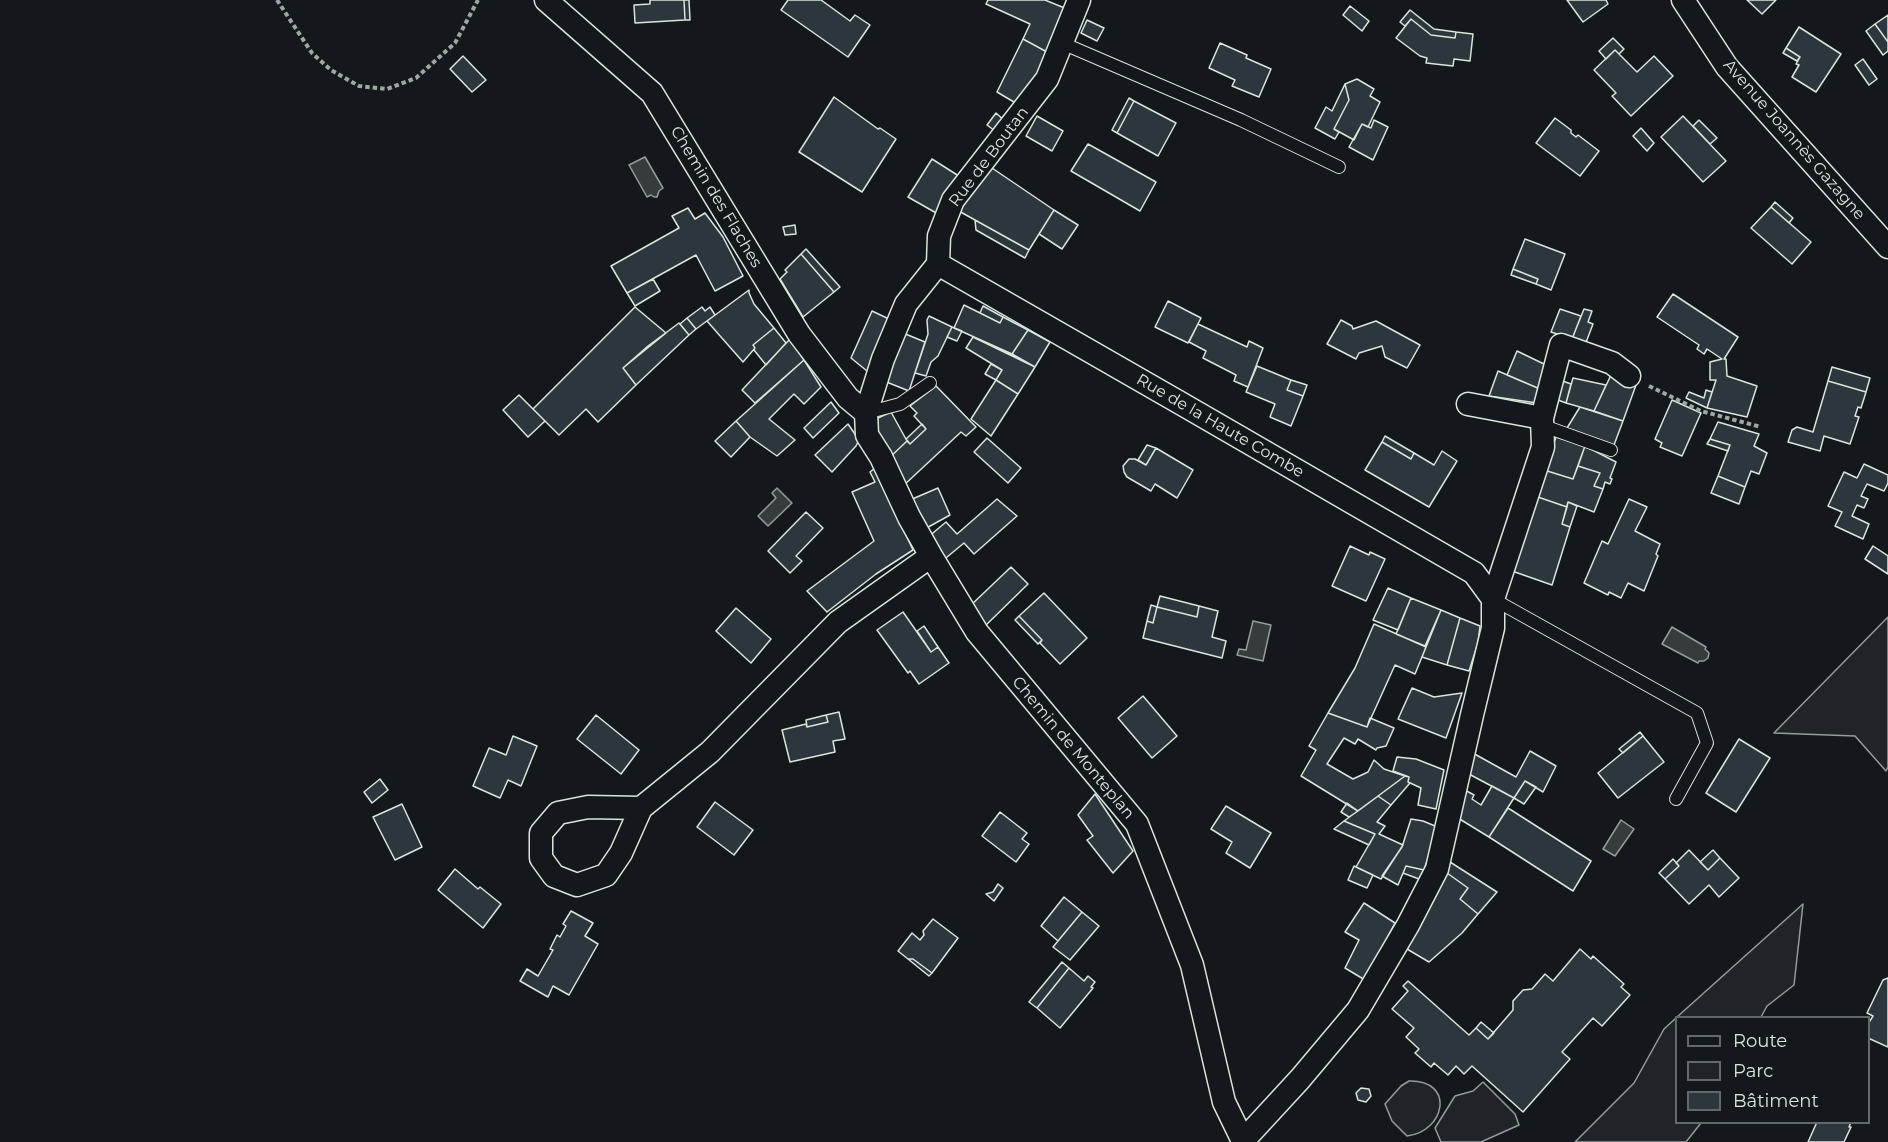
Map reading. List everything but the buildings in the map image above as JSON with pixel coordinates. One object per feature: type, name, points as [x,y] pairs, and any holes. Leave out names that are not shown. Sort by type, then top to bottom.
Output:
[{"type":"street","name":"Chemin des Flaches","points":[[546,0],[652,93],[799,334],[848,398],[866,413]]},
{"type":"street","name":"Rue de Boutan","points":[[938,264],[939,236],[953,200],[1047,79],[1079,0]]},
{"type":"street","name":"Avenue Joannès Gazagne","points":[[1683,0],[1727,67],[1888,247]]},
{"type":"street","points":[[866,413],[883,359],[906,304],[938,264]]},
{"type":"street","name":"Rue de la Haute Combe","points":[[938,264],[1474,573],[1493,599]]},
{"type":"street","points":[[1243,1141],[1300,1079],[1358,1010],[1408,925],[1437,869],[1493,628],[1493,599],[1543,447],[1541,421],[1561,345],[1612,363],[1629,376]]},
{"type":"street","points":[[1468,404],[1541,421]]},
{"type":"street","name":"Chemin de Monteplan","points":[[866,413],[867,435],[881,458],[909,517],[977,632],[1137,824],[1192,965],[1224,1102],[1243,1141]]},
{"type":"street","points":[[641,808],[588,807],[558,813],[541,833],[541,858],[554,876],[577,885],[606,875],[621,853],[641,808],[710,752],[838,622],[931,556]]},
{"type":"lane","points":[[1062,43],[1241,120],[1340,166]]},
{"type":"lane","points":[[866,413],[900,404],[930,383]]},
{"type":"lane","points":[[1541,421],[1611,450]]},
{"type":"lane","points":[[1493,599],[1697,713],[1707,743],[1676,799]]},
{"type":"path","points":[[277,0],[312,53],[331,70],[359,86],[387,89],[416,78],[455,43],[478,0]]},
{"type":"path","points":[[1629,376],[1701,411],[1761,427]]},
{"type":"green space","points":[[1888,617],[1888,767],[1886,771],[1855,736],[1774,733]]},
{"type":"green space","points":[[1803,904],[1794,985],[1767,1006],[1762,1016],[1678,1016]]},
{"type":"green space","points":[[1675,1019],[1675,1124],[1700,1124],[1686,1142],[1575,1142],[1634,1083],[1664,1029]]},
{"type":"green space","points":[[1409,1081],[1424,1083],[1434,1089],[1439,1097],[1440,1107],[1437,1117],[1430,1126],[1407,1136],[1392,1121],[1385,1104],[1401,1086]]},
{"type":"green space","points":[[1483,1082],[1515,1114],[1519,1125],[1481,1142],[1441,1142],[1435,1128],[1455,1096],[1473,1091]]},
{"type":"shaded area","points":[[645,157],[663,188],[657,197],[651,195],[647,197],[629,165]]},
{"type":"shaded area","points":[[777,488],[792,503],[768,526],[758,516],[776,498],[772,493]]},
{"type":"shaded area","points":[[1253,621],[1271,625],[1263,661],[1237,655],[1239,649],[1246,650]]},
{"type":"shaded area","points":[[1672,627],[1706,647],[1709,653],[1708,658],[1698,663],[1662,644]]},
{"type":"shaded area","points":[[1621,820],[1634,829],[1615,856],[1603,849]]}]
